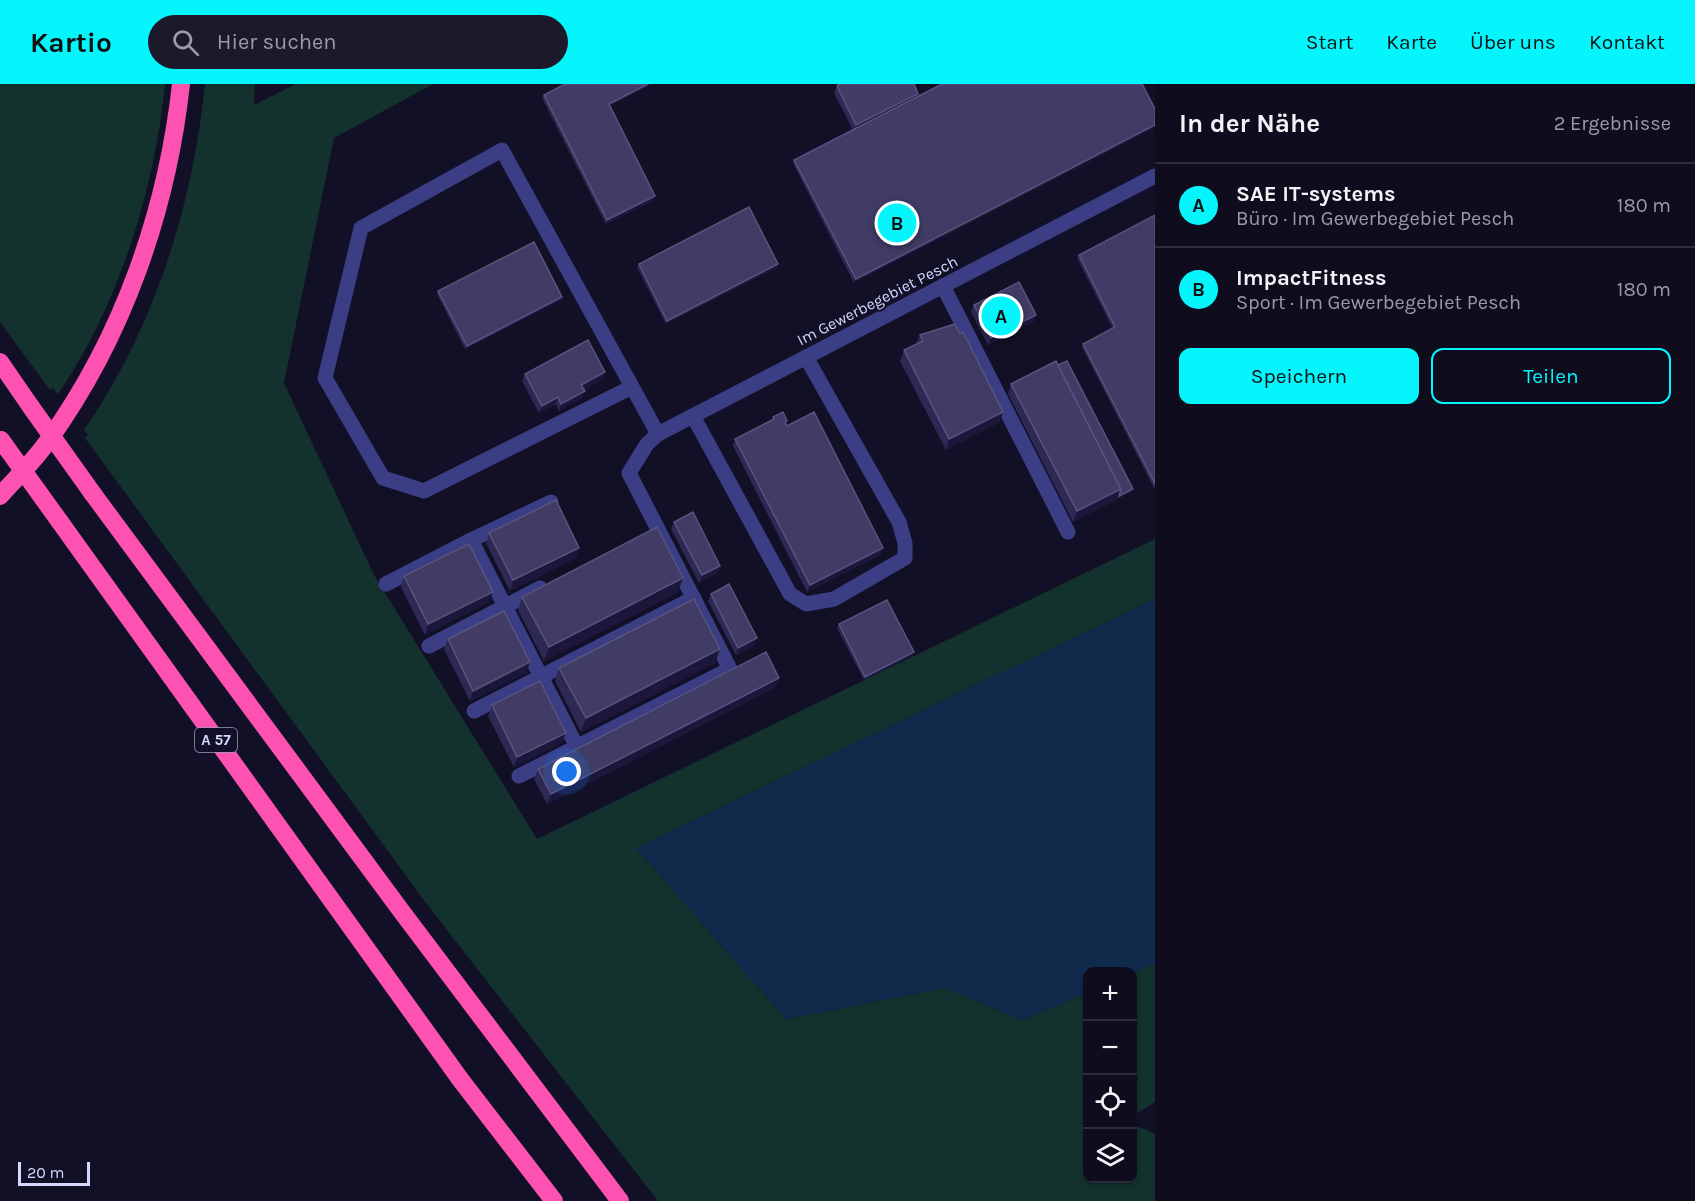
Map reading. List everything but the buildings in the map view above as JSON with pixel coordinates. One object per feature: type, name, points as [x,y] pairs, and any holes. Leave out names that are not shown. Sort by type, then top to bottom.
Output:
[{"type":"highway","points":[[0,496],[47,444],[74,404],[114,328],[137,273],[162,192],[171,150],[180,84]]},
{"type":"highway","name":"A 57","points":[[0,362],[93,494],[402,912],[620,1201]]},
{"type":"highway","name":"A 57","points":[[0,440],[447,1061],[554,1201]]},
{"type":"street","points":[[632,387],[424,491],[383,478],[325,378],[361,228],[502,150],[658,434]]},
{"type":"street","name":"Im Gewerbegebiet Pesch","points":[[694,598],[652,530],[629,473],[647,444],[658,434],[1155,176]]},
{"type":"street","points":[[943,286],[1068,532]]},
{"type":"street","points":[[693,416],[790,594],[806,604],[834,599],[905,558],[905,543],[898,522],[806,357]]},
{"type":"street","points":[[386,585],[550,502]]},
{"type":"street","points":[[471,540],[577,747]]},
{"type":"street","points":[[429,646],[556,580]]},
{"type":"street","points":[[474,711],[694,598],[730,669],[519,776]]},
{"type":"green space","points":[[0,84],[165,84],[152,164],[143,205],[130,246],[99,324],[58,394],[53,388],[50,390],[0,322]]},
{"type":"green space","points":[[205,84],[255,84],[254,105],[296,84],[433,84],[334,138],[284,383],[374,575],[537,839],[1155,539],[1155,599],[636,848],[786,1019],[945,988],[1022,1020],[1083,995],[1083,1183],[1137,1183],[1137,1126],[1155,1134],[1155,1201],[658,1201],[426,903],[85,438],[88,435],[84,430],[109,391],[150,308],[180,220],[199,129]]},
{"type":"green space","points":[[1155,964],[1155,1102],[1137,1113],[1137,1021],[1137,971]]},
{"type":"water","points":[[1155,599],[1155,964],[1137,971],[1137,967],[1083,967],[1083,995],[1022,1020],[945,988],[786,1019],[636,848]]},
{"type":"place","name":"ImpactFitness","points":[[897,223]]},
{"type":"place","name":"SAE IT-systems","points":[[1001,316]]}]
